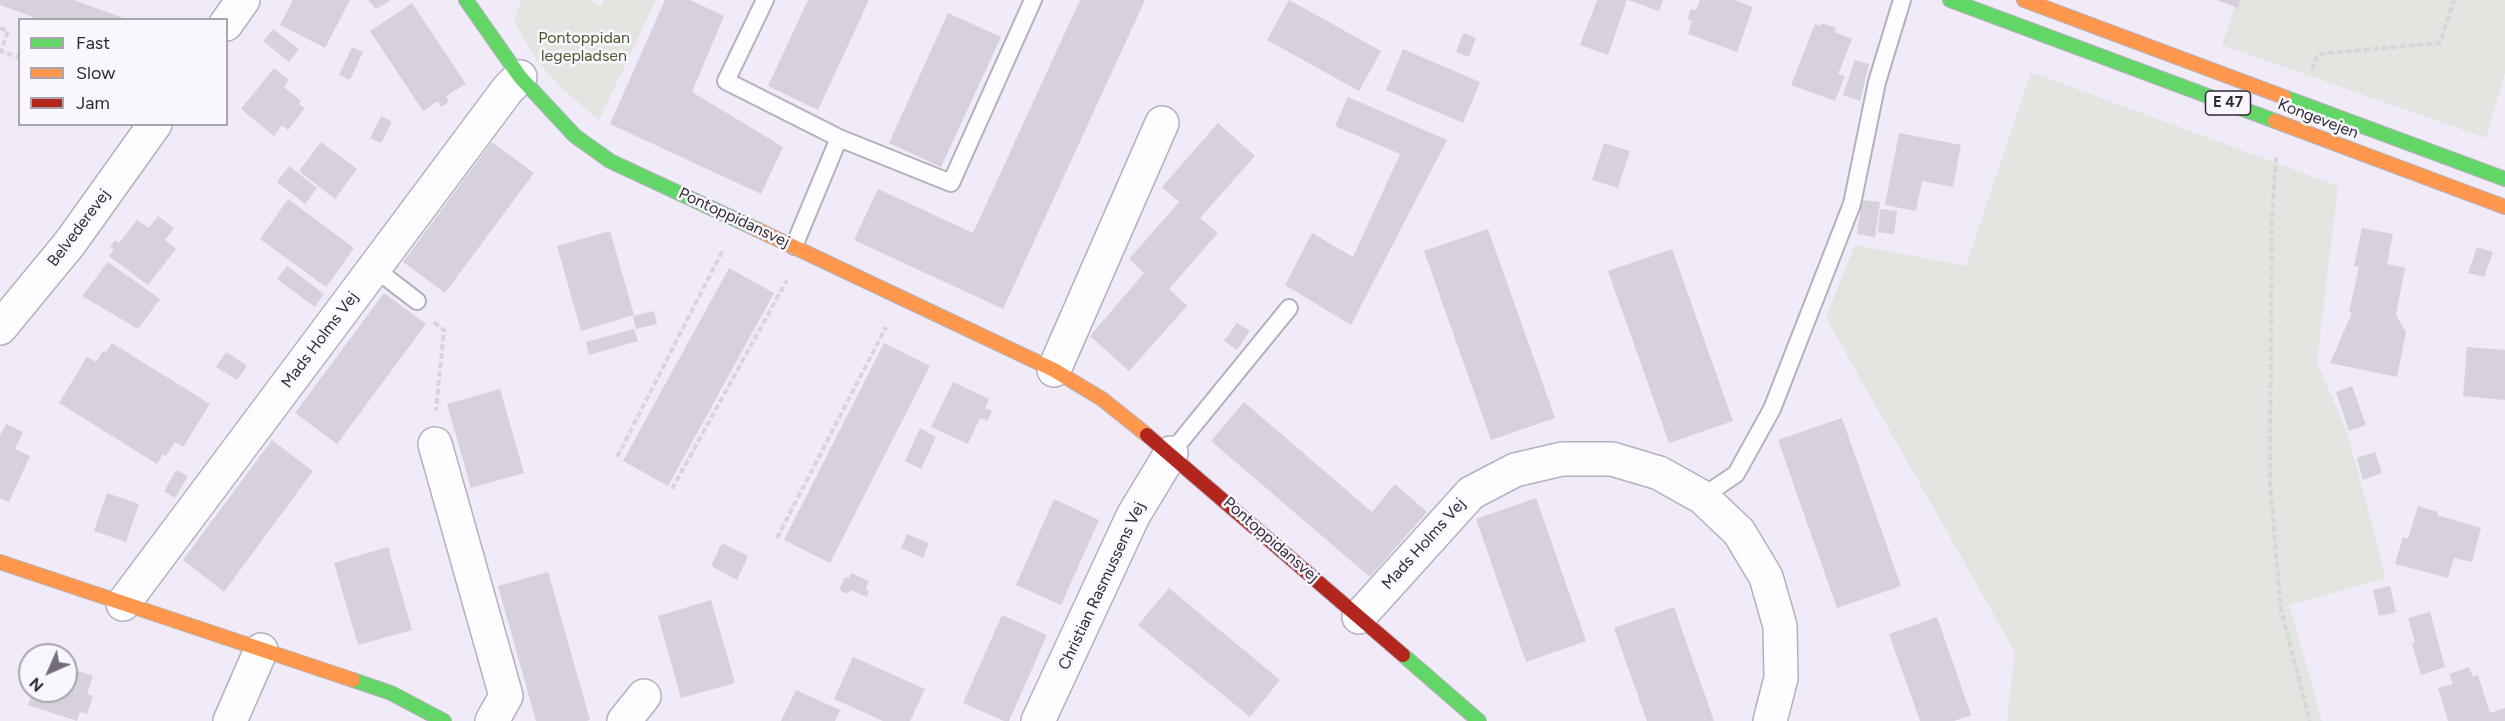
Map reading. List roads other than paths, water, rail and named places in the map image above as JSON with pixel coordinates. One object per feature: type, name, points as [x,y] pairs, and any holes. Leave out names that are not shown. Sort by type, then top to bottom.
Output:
[{"type":"street","points":[[228,21],[243,0]]},
{"type":"street","name":"Pontoppidansvej","points":[[466,0],[520,77],[574,136],[610,161],[1054,370],[1102,399],[1171,453],[1479,721]]},
{"type":"street","name":"Kongevejen","points":[[1950,0],[2505,207]]},
{"type":"street","name":"Kongevejen","points":[[2024,0],[2505,179]]},
{"type":"street","name":"Mads Holms Vej","points":[[123,604],[508,89],[520,77]]},
{"type":"street","points":[[1054,370],[1162,123]]},
{"type":"street","name":"Belvederevej","points":[[0,328],[70,243],[154,126]]},
{"type":"street","points":[[435,444],[506,696],[492,721]]},
{"type":"street","name":"Christian Rasmussens Vej","points":[[1038,721],[1133,516],[1171,453]]},
{"type":"street","name":"Mads Holms Vej","points":[[1359,617],[1471,493],[1515,470],[1562,459],[1612,459],[1659,472],[1702,497],[1739,532],[1766,577],[1780,626],[1781,678],[1770,721]]},
{"type":"street","points":[[0,562],[392,693],[444,721]]},
{"type":"street","points":[[230,721],[261,650]]},
{"type":"street","points":[[624,721],[644,696]]},
{"type":"lane","points":[[765,0],[726,81],[839,138],[951,183],[1033,0]]},
{"type":"lane","points":[[1702,497],[1736,474],[1772,409],[1852,204],[1877,82],[1902,0]]},
{"type":"lane","points":[[798,248],[839,138]]},
{"type":"lane","points":[[374,268],[417,301]]},
{"type":"lane","points":[[1171,453],[1289,308]]},
{"type":"park label","name":"Pontoppidan legepladsen","points":[[584,47]]}]
